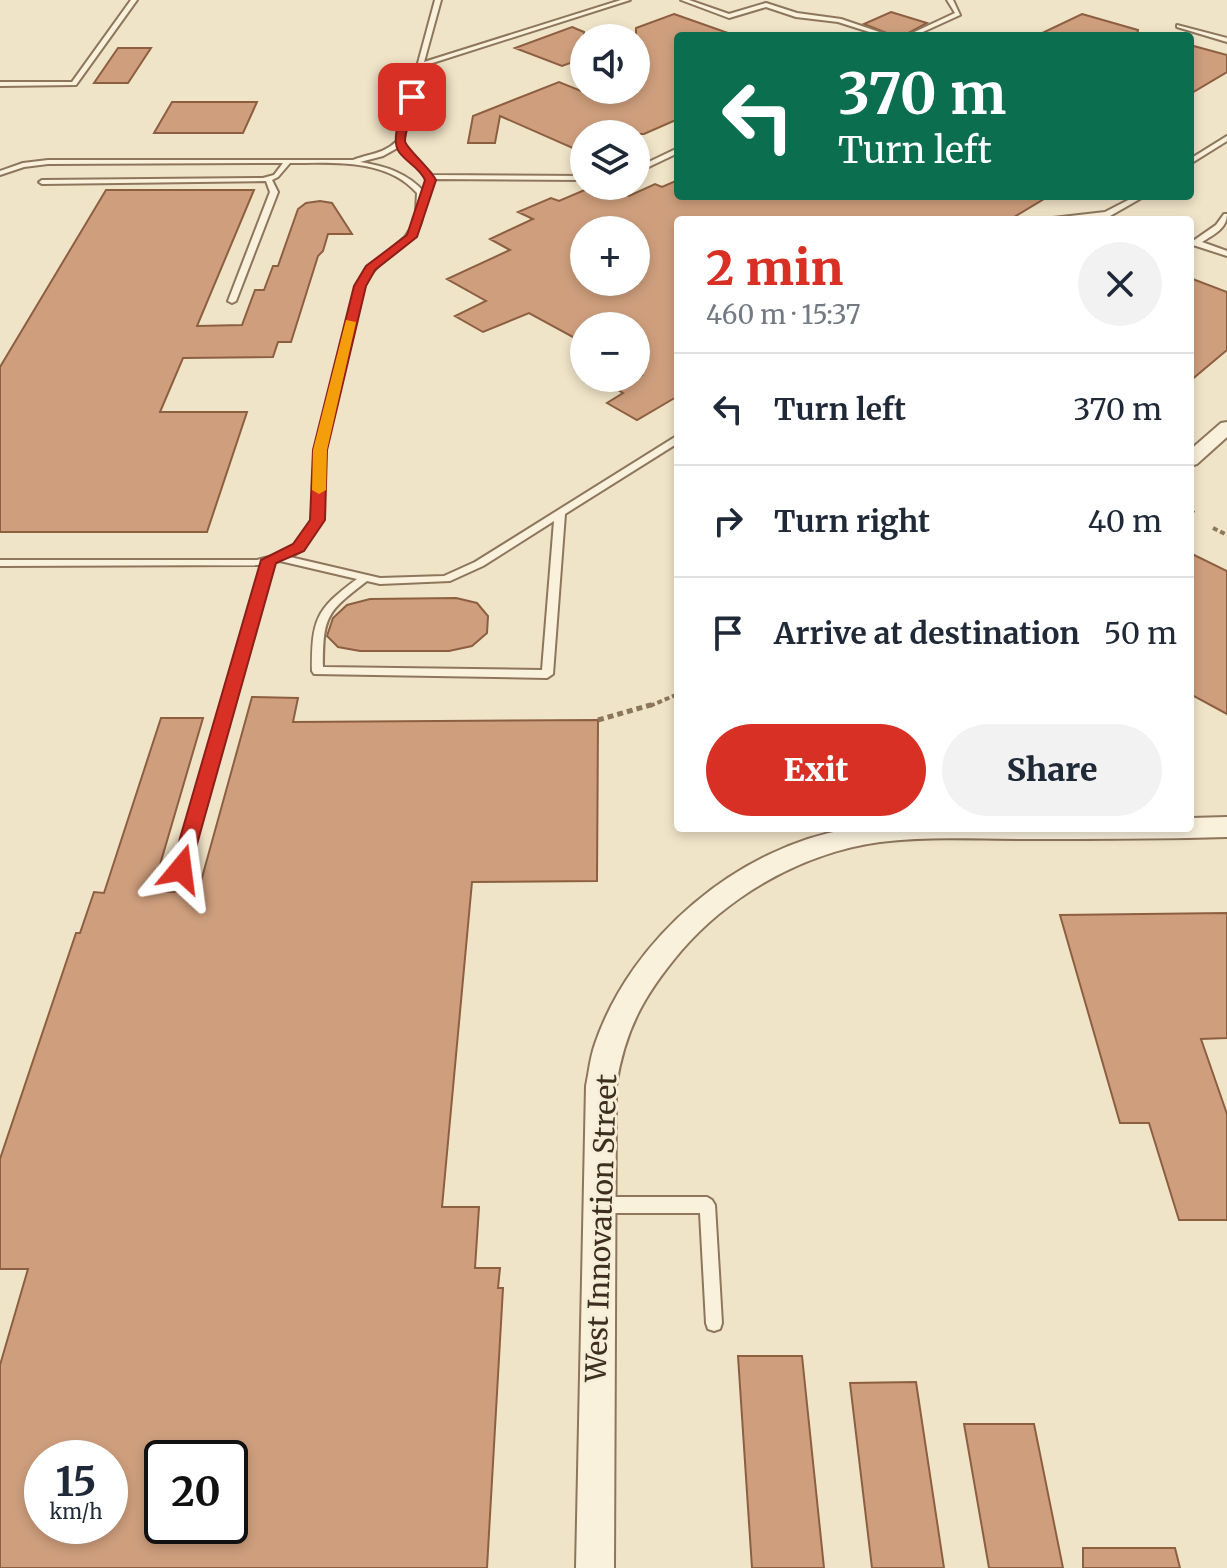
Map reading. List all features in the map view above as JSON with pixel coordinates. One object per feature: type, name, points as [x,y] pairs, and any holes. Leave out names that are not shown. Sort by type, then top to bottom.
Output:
[{"type":"street","points":[[1194,456],[1227,427]]},
{"type":"street","points":[[1194,828],[1227,827]]},
{"type":"street","name":"West Innovation Street","points":[[595,1568],[601,1086],[610,1040],[654,964],[669,943],[702,910],[761,871],[818,846],[886,832]]},
{"type":"lane","points":[[0,84],[74,84],[134,0]]},
{"type":"lane","points":[[0,173],[23,165],[48,162],[345,161],[382,154],[395,148],[400,141],[438,0]]},
{"type":"lane","points":[[421,65],[497,44],[627,0]]},
{"type":"lane","points":[[684,0],[729,16],[766,5],[796,15],[839,20],[876,32]]},
{"type":"lane","points":[[918,32],[958,14],[950,0]]},
{"type":"lane","points":[[1179,26],[1227,40]]},
{"type":"lane","points":[[1194,159],[1227,138]]},
{"type":"lane","points":[[0,563],[257,563],[299,548],[317,520],[320,450],[360,286],[371,268],[412,237],[430,177],[424,167],[403,150],[400,141]]},
{"type":"lane","points":[[650,164],[674,152]]},
{"type":"lane","points":[[42,182],[268,179],[284,170],[288,161]]},
{"type":"lane","points":[[345,161],[384,170],[407,180],[421,193],[422,201]]},
{"type":"lane","points":[[430,177],[570,178]]},
{"type":"lane","points":[[232,301],[274,192],[268,179]]},
{"type":"lane","points":[[1089,216],[1107,214],[1133,200]]},
{"type":"lane","points":[[1227,216],[1219,227],[1196,243],[1227,254]]},
{"type":"lane","points":[[275,559],[380,581],[446,579],[479,564],[674,442]]},
{"type":"lane","points":[[365,578],[327,607],[318,640],[318,671],[547,674],[560,513]]},
{"type":"lane","points":[[181,869],[275,559]]},
{"type":"lane","points":[[598,1205],[707,1205],[714,1323]]},
{"type":"path","points":[[1213,528],[1227,535]]},
{"type":"path","points":[[598,720],[644,709],[674,696]]},
{"type":"building","points":[[891,12],[927,23],[910,32],[884,32],[864,24]]},
{"type":"building","points":[[674,14],[725,32],[674,32],[674,121],[650,131],[650,120],[570,120],[570,147],[500,116],[495,143],[468,143],[473,116],[559,82],[570,86],[570,104],[650,104],[650,24],[647,24]]},
{"type":"building","points":[[1082,14],[1138,30],[1138,32],[1044,32]]},
{"type":"building","points":[[570,28],[570,63],[562,66],[515,48]]},
{"type":"building","points":[[1194,46],[1227,55],[1227,72],[1194,92]]},
{"type":"building","points":[[118,48],[151,48],[128,83],[94,83]]},
{"type":"building","points":[[172,102],[257,102],[243,133],[154,133]]},
{"type":"building","points":[[674,182],[674,200],[1042,200],[1016,216],[674,216],[674,398],[637,420],[607,403],[621,392],[650,392],[650,312],[570,312],[570,335],[529,313],[483,332],[455,316],[486,301],[447,279],[510,250],[490,239],[533,219],[518,212],[551,198],[559,201],[570,196],[570,200],[650,200],[650,186],[655,184],[662,187]]},
{"type":"building","points":[[106,190],[254,190],[197,326],[242,325],[255,290],[264,290],[273,266],[278,266],[298,209],[306,203],[332,203],[352,234],[328,234],[291,342],[278,342],[273,357],[183,358],[160,412],[247,412],[207,532],[0,532],[0,367]]},
{"type":"building","points":[[1194,280],[1227,292],[1227,350],[1194,378]]},
{"type":"building","points":[[1194,555],[1227,571],[1227,714],[1194,696]]},
{"type":"building","points":[[456,598],[477,603],[488,616],[487,633],[472,646],[449,651],[360,651],[338,647],[327,636],[333,618],[347,605],[370,599]]},
{"type":"building","points":[[252,697],[298,698],[293,722],[598,720],[597,881],[472,882],[442,1207],[479,1207],[475,1268],[500,1268],[498,1288],[503,1288],[487,1568],[0,1568],[0,1365],[28,1269],[0,1269],[0,1159],[76,933],[80,933],[94,892],[104,893],[161,718],[203,718],[152,892],[198,892]]},
{"type":"building","points":[[1227,913],[1227,1038],[1201,1039],[1227,1114],[1227,1220],[1179,1220],[1149,1123],[1120,1123],[1060,915]]},
{"type":"building","points":[[738,1356],[802,1356],[824,1568],[752,1568]]},
{"type":"building","points":[[916,1382],[944,1568],[872,1568],[850,1383]]},
{"type":"building","points":[[964,1424],[1034,1424],[1063,1568],[989,1568]]},
{"type":"building","points":[[1083,1548],[1175,1548],[1180,1568],[1083,1568]]},
{"type":"slow traffic","points":[[319,490],[320,450],[350,322]]},
{"type":"route","points":[[181,869],[269,560],[299,548],[317,520],[320,450],[360,286],[364,276],[379,260],[405,245],[412,237],[431,180],[424,167],[403,150],[400,141],[412,97]]}]
